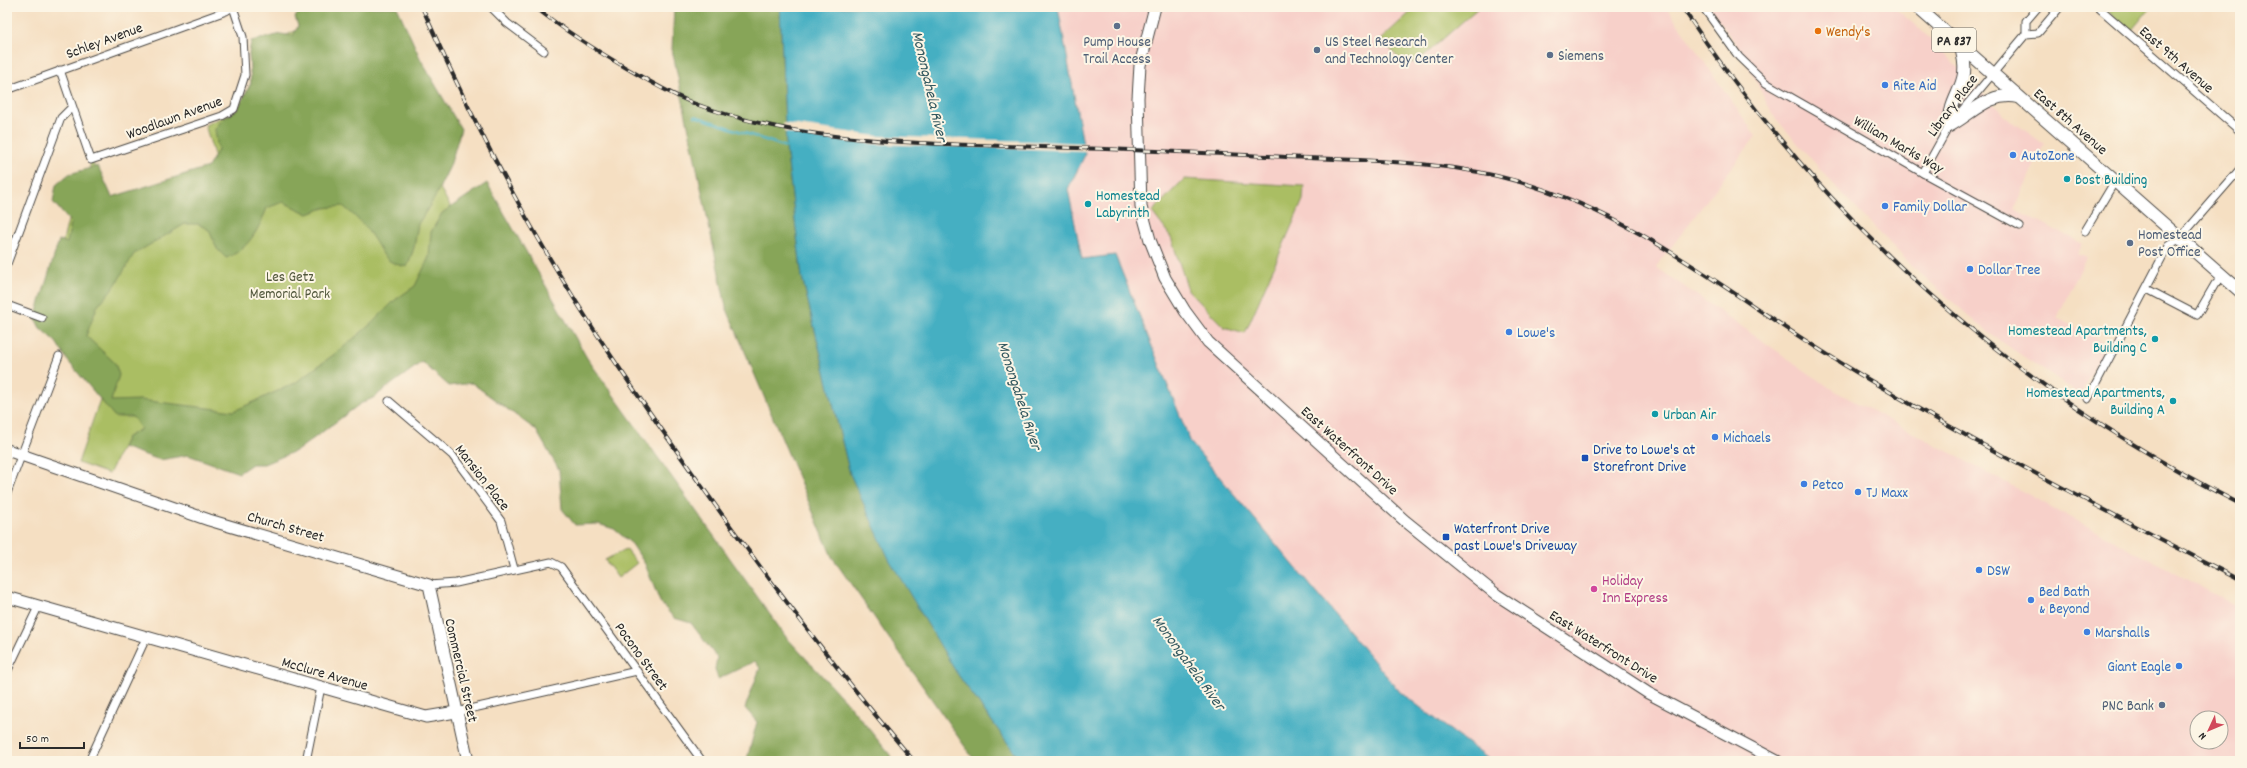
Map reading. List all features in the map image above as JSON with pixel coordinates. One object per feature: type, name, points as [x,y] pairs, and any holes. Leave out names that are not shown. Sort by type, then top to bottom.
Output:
[{"type":"main road","name":"East 8th Avenue","points":[[1917,7],[2240,291]]},
{"type":"main road","points":[[1949,126],[1951,106],[1965,76],[1965,61],[1960,46]]},
{"type":"main road","points":[[1949,126],[1994,98],[2006,94],[2018,97]]},
{"type":"street","name":"Schley Avenue","points":[[7,90],[226,11],[232,7]]},
{"type":"street","name":"Woodlawn Avenue","points":[[72,106],[91,160],[222,116],[234,109],[245,75],[243,37],[232,7]]},
{"type":"street","points":[[491,7],[508,23],[544,51]]},
{"type":"street","name":"East Waterfront Drive","points":[[1155,7],[1142,52],[1139,78],[1138,169],[1141,207],[1150,240],[1162,272],[1184,311],[1208,342],[1404,520],[1497,595],[1648,693],[1777,761]]},
{"type":"street","name":"William Marks Way","points":[[1703,7],[1739,57],[1766,83],[1923,173],[2020,226]]},
{"type":"street","points":[[2038,7],[2026,21],[2026,34],[2038,33],[2060,7]]},
{"type":"street","name":"East 9th Avenue","points":[[2098,7],[2240,131]]},
{"type":"street","name":"Library Place","points":[[1923,173],[1949,126],[2026,34]]},
{"type":"street","points":[[7,264],[62,118],[72,106],[60,70]]},
{"type":"street","points":[[2088,399],[2147,289],[2168,246],[2180,238],[2240,168]]},
{"type":"street","points":[[2085,231],[2115,181]]},
{"type":"street","points":[[2147,289],[2197,315],[2215,284],[2223,276]]},
{"type":"street","points":[[7,305],[42,318]]},
{"type":"street","points":[[7,493],[59,356]]},
{"type":"street","name":"Mansion Place","points":[[389,401],[452,455],[501,521],[514,569]]},
{"type":"street","name":"Church Street","points":[[7,450],[209,520],[428,584],[456,583],[551,562],[560,567]]},
{"type":"street","name":"Pocono Street","points":[[560,567],[702,761]]},
{"type":"street","name":"Commercial Street","points":[[428,584],[468,761]]},
{"type":"street","name":"McClure Avenue","points":[[7,598],[426,717],[456,712],[637,671]]},
{"type":"street","points":[[7,672],[38,607]]},
{"type":"street","points":[[89,761],[146,638]]},
{"type":"street","points":[[306,761],[321,687]]},
{"type":"shaded area","points":[[1058,7],[1666,7],[1756,136],[1656,267],[1833,390],[2240,608],[2240,761],[1491,761],[1400,692],[1191,443],[1115,255],[1082,259],[1068,189],[1085,155]]},
{"type":"shaded area","points":[[1710,7],[1894,7],[1924,33],[2005,116],[2044,144],[2014,209],[2083,244],[2077,254],[2086,258],[2057,318],[2107,344],[2080,395],[1986,331],[1912,266],[1842,194],[1772,114],[1742,53]]},
{"type":"green space","points":[[304,7],[397,7],[421,60],[461,129],[450,166],[434,199],[418,224],[414,248],[407,267],[393,263],[389,260],[383,254],[370,233],[343,206],[324,208],[308,214],[283,202],[267,208],[252,238],[241,250],[226,258],[217,249],[209,230],[198,224],[185,224],[134,254],[116,284],[97,307],[86,336],[115,363],[119,375],[111,401],[140,400],[234,411],[295,383],[340,350],[371,324],[395,300],[415,286],[429,257],[431,232],[442,213],[487,183],[587,358],[786,637],[850,706],[895,761],[748,761],[747,759],[757,722],[745,708],[760,668],[755,661],[718,679],[715,669],[717,658],[691,623],[674,618],[660,602],[645,564],[632,544],[614,529],[598,524],[575,525],[562,509],[559,470],[536,430],[472,383],[449,386],[422,362],[373,398],[360,404],[298,450],[264,464],[252,464],[239,473],[188,455],[160,460],[122,447],[127,437],[141,429],[133,417],[115,417],[68,361],[56,342],[40,328],[35,318],[59,240],[67,243],[71,223],[53,202],[56,185],[69,174],[98,166],[112,197],[208,167],[218,150],[215,129],[222,120],[237,110],[251,83],[249,53],[251,41],[281,34],[293,36],[298,26],[295,17]]},
{"type":"green space","points":[[674,7],[780,7],[786,147],[802,277],[850,474],[956,672],[1015,753],[1005,761],[975,761],[832,557],[726,307],[672,49]]},
{"type":"green space","points":[[1416,7],[1479,7],[1417,62],[1402,62],[1381,39]]},
{"type":"green space","points":[[2103,7],[2151,7],[2131,31]]},
{"type":"green space","name":"Les Getz Memorial Park","points":[[341,9],[491,280],[536,430],[426,349],[378,390],[127,437],[109,474],[78,463],[103,391],[47,305],[80,172],[89,169],[92,159],[107,212],[218,168],[205,125],[237,110],[251,83],[249,53]]},
{"type":"green space","points":[[1184,179],[1304,186],[1303,200],[1245,333],[1224,327],[1188,290],[1171,237],[1152,212]]},
{"type":"green space","points":[[626,549],[637,563],[618,578],[605,560]]},
{"type":"green space","points":[[1015,753],[1024,761],[1005,761]]},
{"type":"water","name":"Monongahela River","points":[[780,7],[1058,7],[1085,155],[1068,189],[1082,259],[1115,255],[1191,443],[1400,692],[1491,761],[1024,761],[1015,753],[956,672],[889,559],[850,474],[802,277],[786,147]]},
{"type":"pier","points":[[783,123],[876,136],[1085,143],[1086,151],[875,144],[815,138],[784,132]]},
{"type":"waterway","points":[[695,116],[789,148]]},
{"type":"railway","points":[[422,7],[470,110],[505,178],[541,244],[595,331],[666,436],[754,558],[832,661],[914,761]]},
{"type":"railway","points":[[535,7],[571,34],[596,50],[670,93],[693,103],[735,117],[777,127],[864,139],[908,142],[1141,150],[1389,162],[1442,166],[1494,175],[1520,182],[1564,197],[1606,216],[1647,238],[1841,363],[1939,421],[2240,580]]},
{"type":"railway","points":[[1682,7],[1737,85],[1796,158],[1860,228],[1928,292],[2001,352],[2077,408],[2157,458],[2240,504]]},
{"type":"place","name":"Pump House Trail Access","points":[[1117,26]]},
{"type":"place","name":"Wendy's","points":[[1818,31]]},
{"type":"place","name":"US Steel Research and Technology Center","points":[[1317,50]]},
{"type":"place","name":"Siemens","points":[[1550,55]]},
{"type":"place","name":"Rite Aid","points":[[1885,85]]},
{"type":"place","name":"AutoZone","points":[[2013,155]]},
{"type":"place","name":"Bost Building","points":[[2067,179]]},
{"type":"place","name":"Homestead Labyrinth","points":[[1088,204]]},
{"type":"place","name":"Family Dollar","points":[[1885,206]]},
{"type":"place","name":"Homestead Post Office","points":[[2130,243]]},
{"type":"place","name":"Dollar Tree","points":[[1970,269]]},
{"type":"place","name":"Lowe's","points":[[1509,332]]},
{"type":"place","name":"Homestead Apartments, Building C","points":[[2155,339]]},
{"type":"place","name":"Homestead Apartments, Building A","points":[[2173,401]]},
{"type":"place","name":"Urban Air","points":[[1655,414]]},
{"type":"place","name":"Michaels","points":[[1715,437]]},
{"type":"place","name":"Drive to Lowe's at Storefront Drive","points":[[1585,458]]},
{"type":"place","name":"Petco","points":[[1804,484]]},
{"type":"place","name":"TJ Maxx","points":[[1858,492]]},
{"type":"place","name":"Waterfront Drive past Lowe's Driveway","points":[[1446,537]]},
{"type":"place","name":"DSW","points":[[1979,570]]},
{"type":"place","name":"Holiday Inn Express","points":[[1594,589]]},
{"type":"place","name":"Bed Bath & Beyond","points":[[2031,600]]},
{"type":"place","name":"Marshalls","points":[[2087,632]]},
{"type":"place","name":"Giant Eagle","points":[[2179,666]]},
{"type":"place","name":"PNC Bank","points":[[2162,705]]}]
